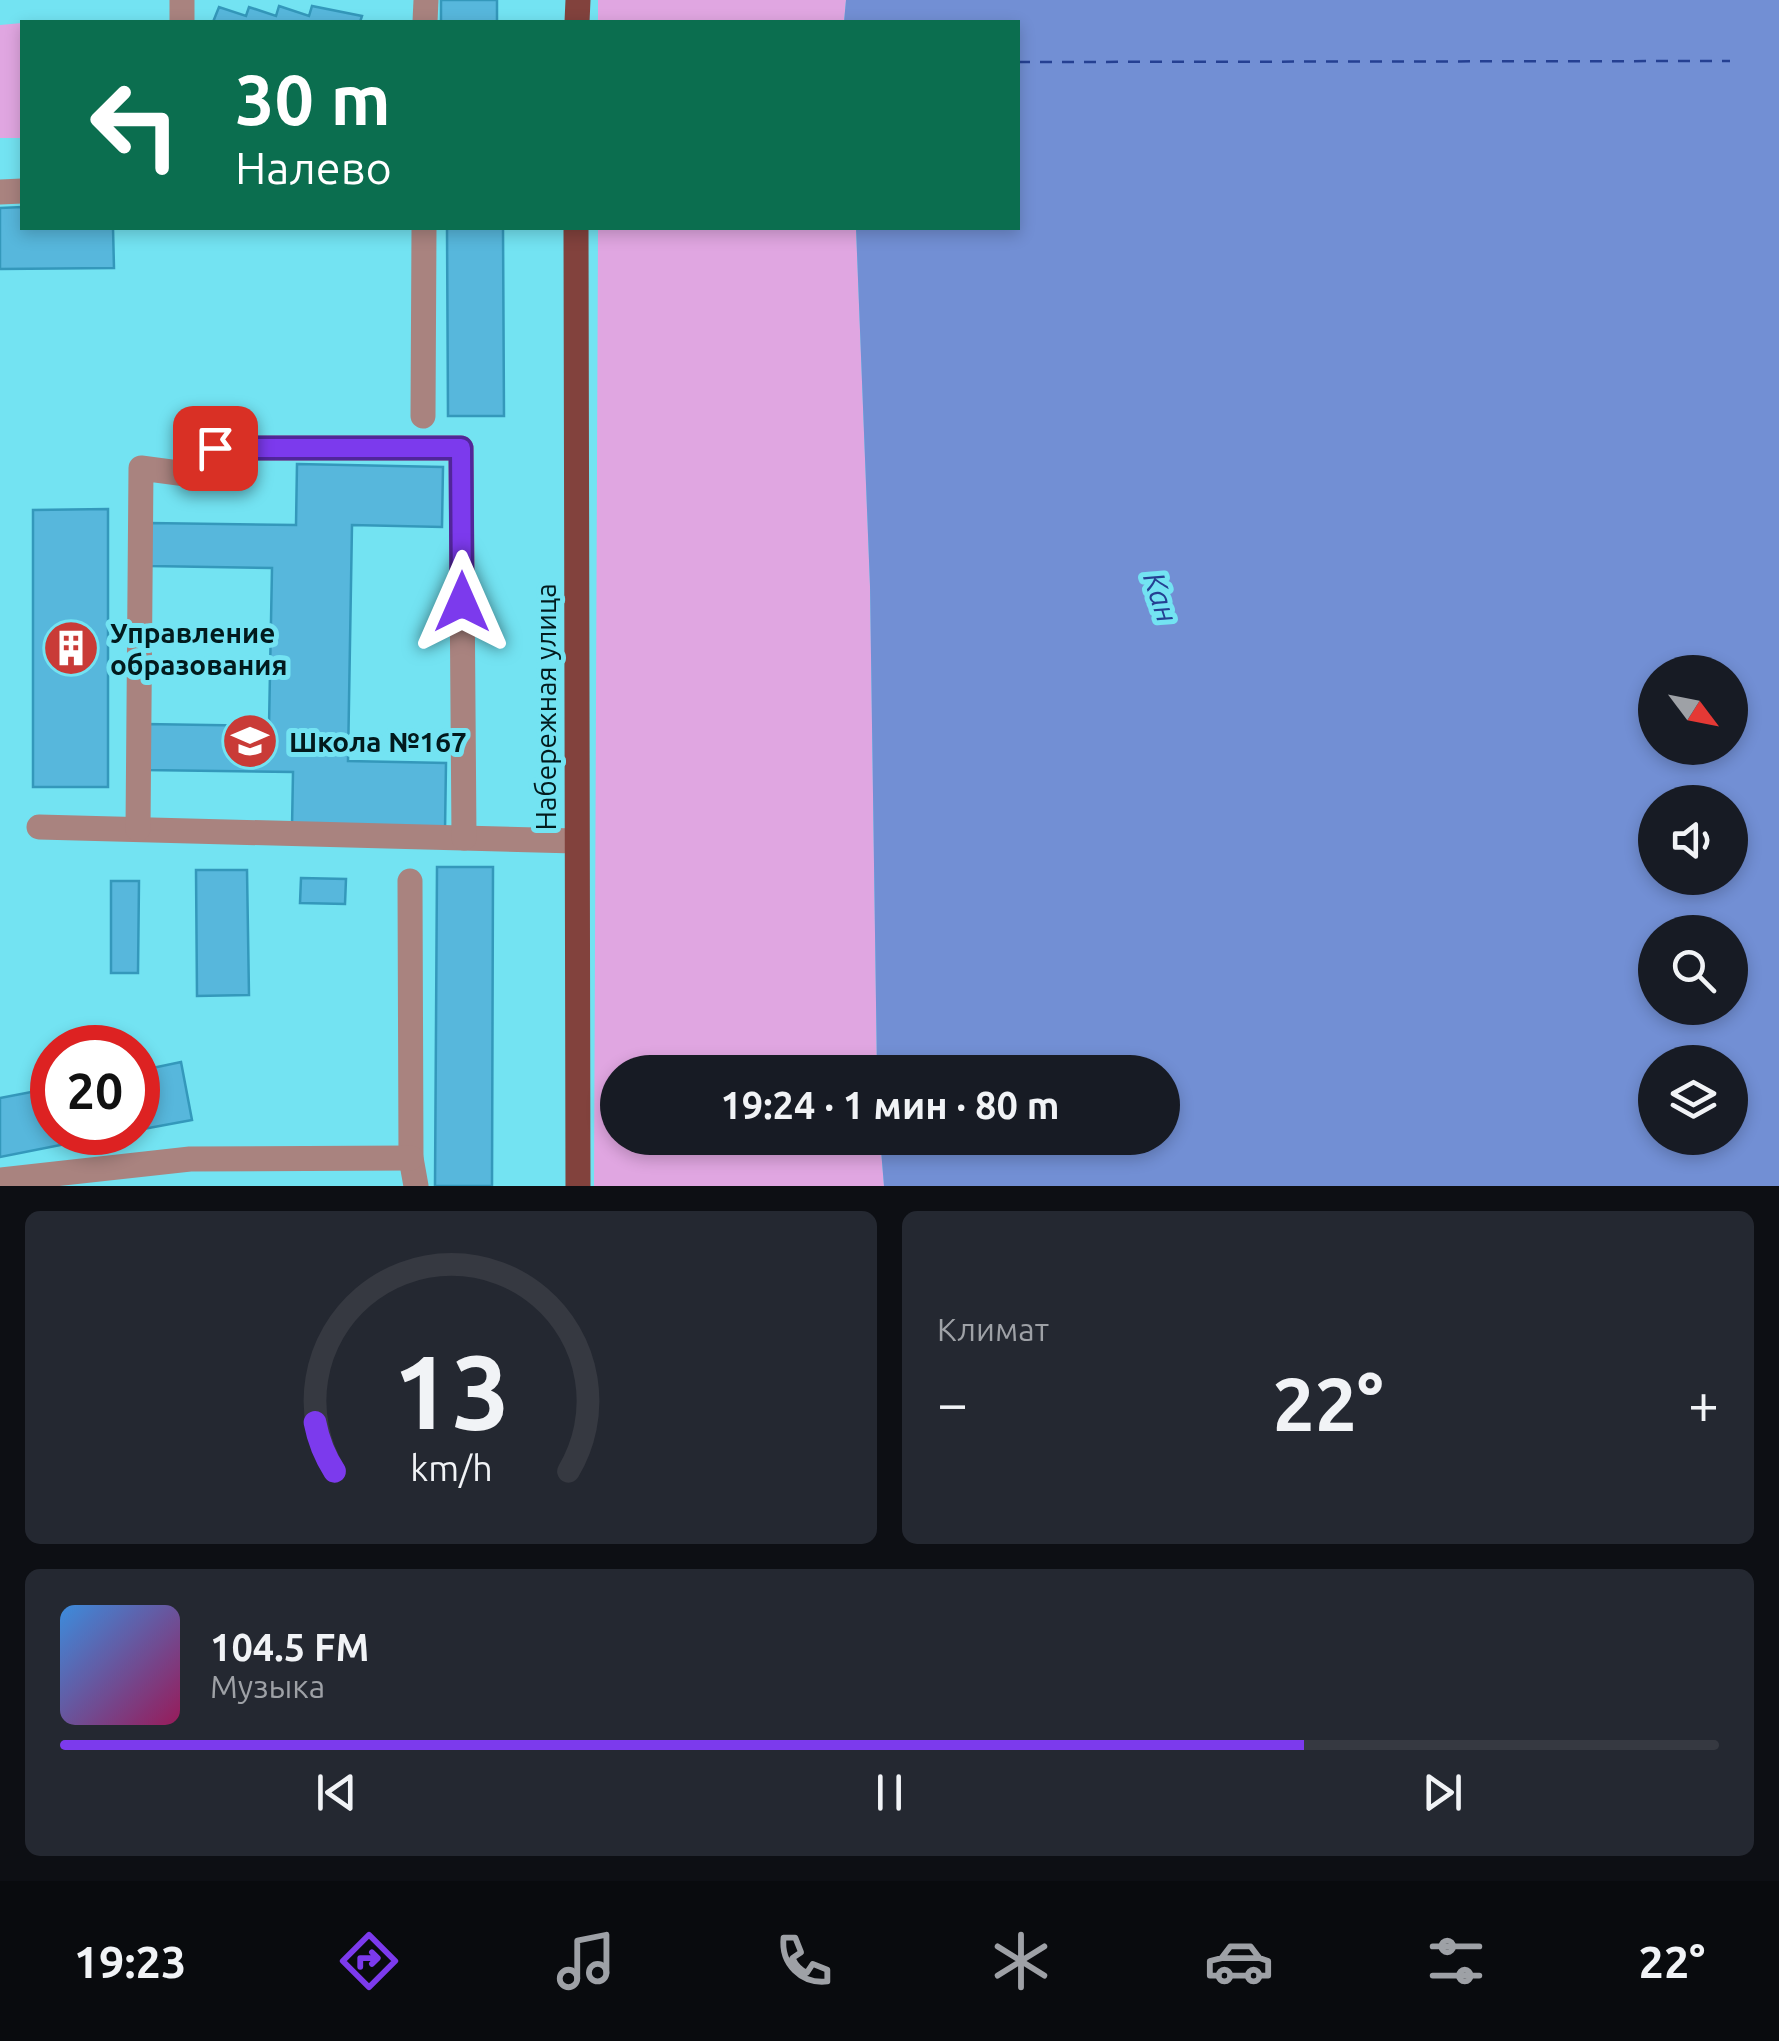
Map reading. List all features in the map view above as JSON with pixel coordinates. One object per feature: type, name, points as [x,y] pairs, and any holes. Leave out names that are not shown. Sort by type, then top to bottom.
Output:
[{"type":"main road","name":"Набережная улица","points":[[576,230],[578,1186]]},
{"type":"lane","points":[[423,416],[424,230]]},
{"type":"lane","points":[[138,830],[141,468],[201,476],[215,448],[461,448],[464,838]]},
{"type":"lane","points":[[39,826],[575,842]]},
{"type":"lane","points":[[410,881],[411,1158],[416,1186]]},
{"type":"lane","points":[[0,1180],[411,1158]]},
{"type":"shaded area","points":[[598,0],[846,0],[844,20],[598,20]]},
{"type":"shaded area","points":[[20,23],[20,138],[0,138],[0,25]]},
{"type":"shaded area","points":[[598,230],[856,230],[870,586],[877,1055],[600,1055],[600,1155],[881,1155],[884,1186],[594,1186]]},
{"type":"water","name":"Кан","points":[[846,0],[1779,0],[1779,1186],[884,1186],[881,1155],[1180,1155],[1180,1055],[877,1055],[870,586],[856,230],[1020,230],[1020,20],[844,20]]},
{"type":"building","points":[[441,0],[497,0],[497,20],[441,20]]},
{"type":"building","points":[[279,6],[309,16],[312,6],[362,16],[361,20],[214,20],[219,7],[246,16],[249,7],[276,16]]},
{"type":"building","points":[[20,207],[20,230],[113,230],[114,268],[0,269],[0,208]]},
{"type":"building","points":[[447,230],[503,230],[504,416],[448,416]]},
{"type":"building","points":[[297,464],[443,467],[442,527],[352,525],[348,761],[446,763],[445,830],[292,828],[293,772],[145,770],[146,724],[269,726],[272,568],[150,566],[150,523],[296,525]]},
{"type":"building","name":"Управление образования","points":[[108,509],[108,787],[33,787],[33,510]]},
{"type":"building","points":[[437,867],[493,867],[492,1186],[435,1186]]},
{"type":"building","points":[[196,870],[247,870],[249,995],[197,996]]},
{"type":"building","points":[[301,878],[346,879],[345,904],[300,903]]},
{"type":"building","points":[[111,881],[139,881],[138,973],[111,973]]},
{"type":"building","points":[[181,1062],[192,1120],[160,1126],[160,1066]]},
{"type":"building","points":[[30,1092],[30,1151],[0,1157],[0,1098]]},
{"type":"ferry route","points":[[1020,62],[1730,61]]},
{"type":"place","name":"Управление образования","points":[[71,648]]},
{"type":"place","name":"Школа №167","points":[[250,741]]},
{"type":"route","points":[[215,448],[461,448],[462,602]]}]
